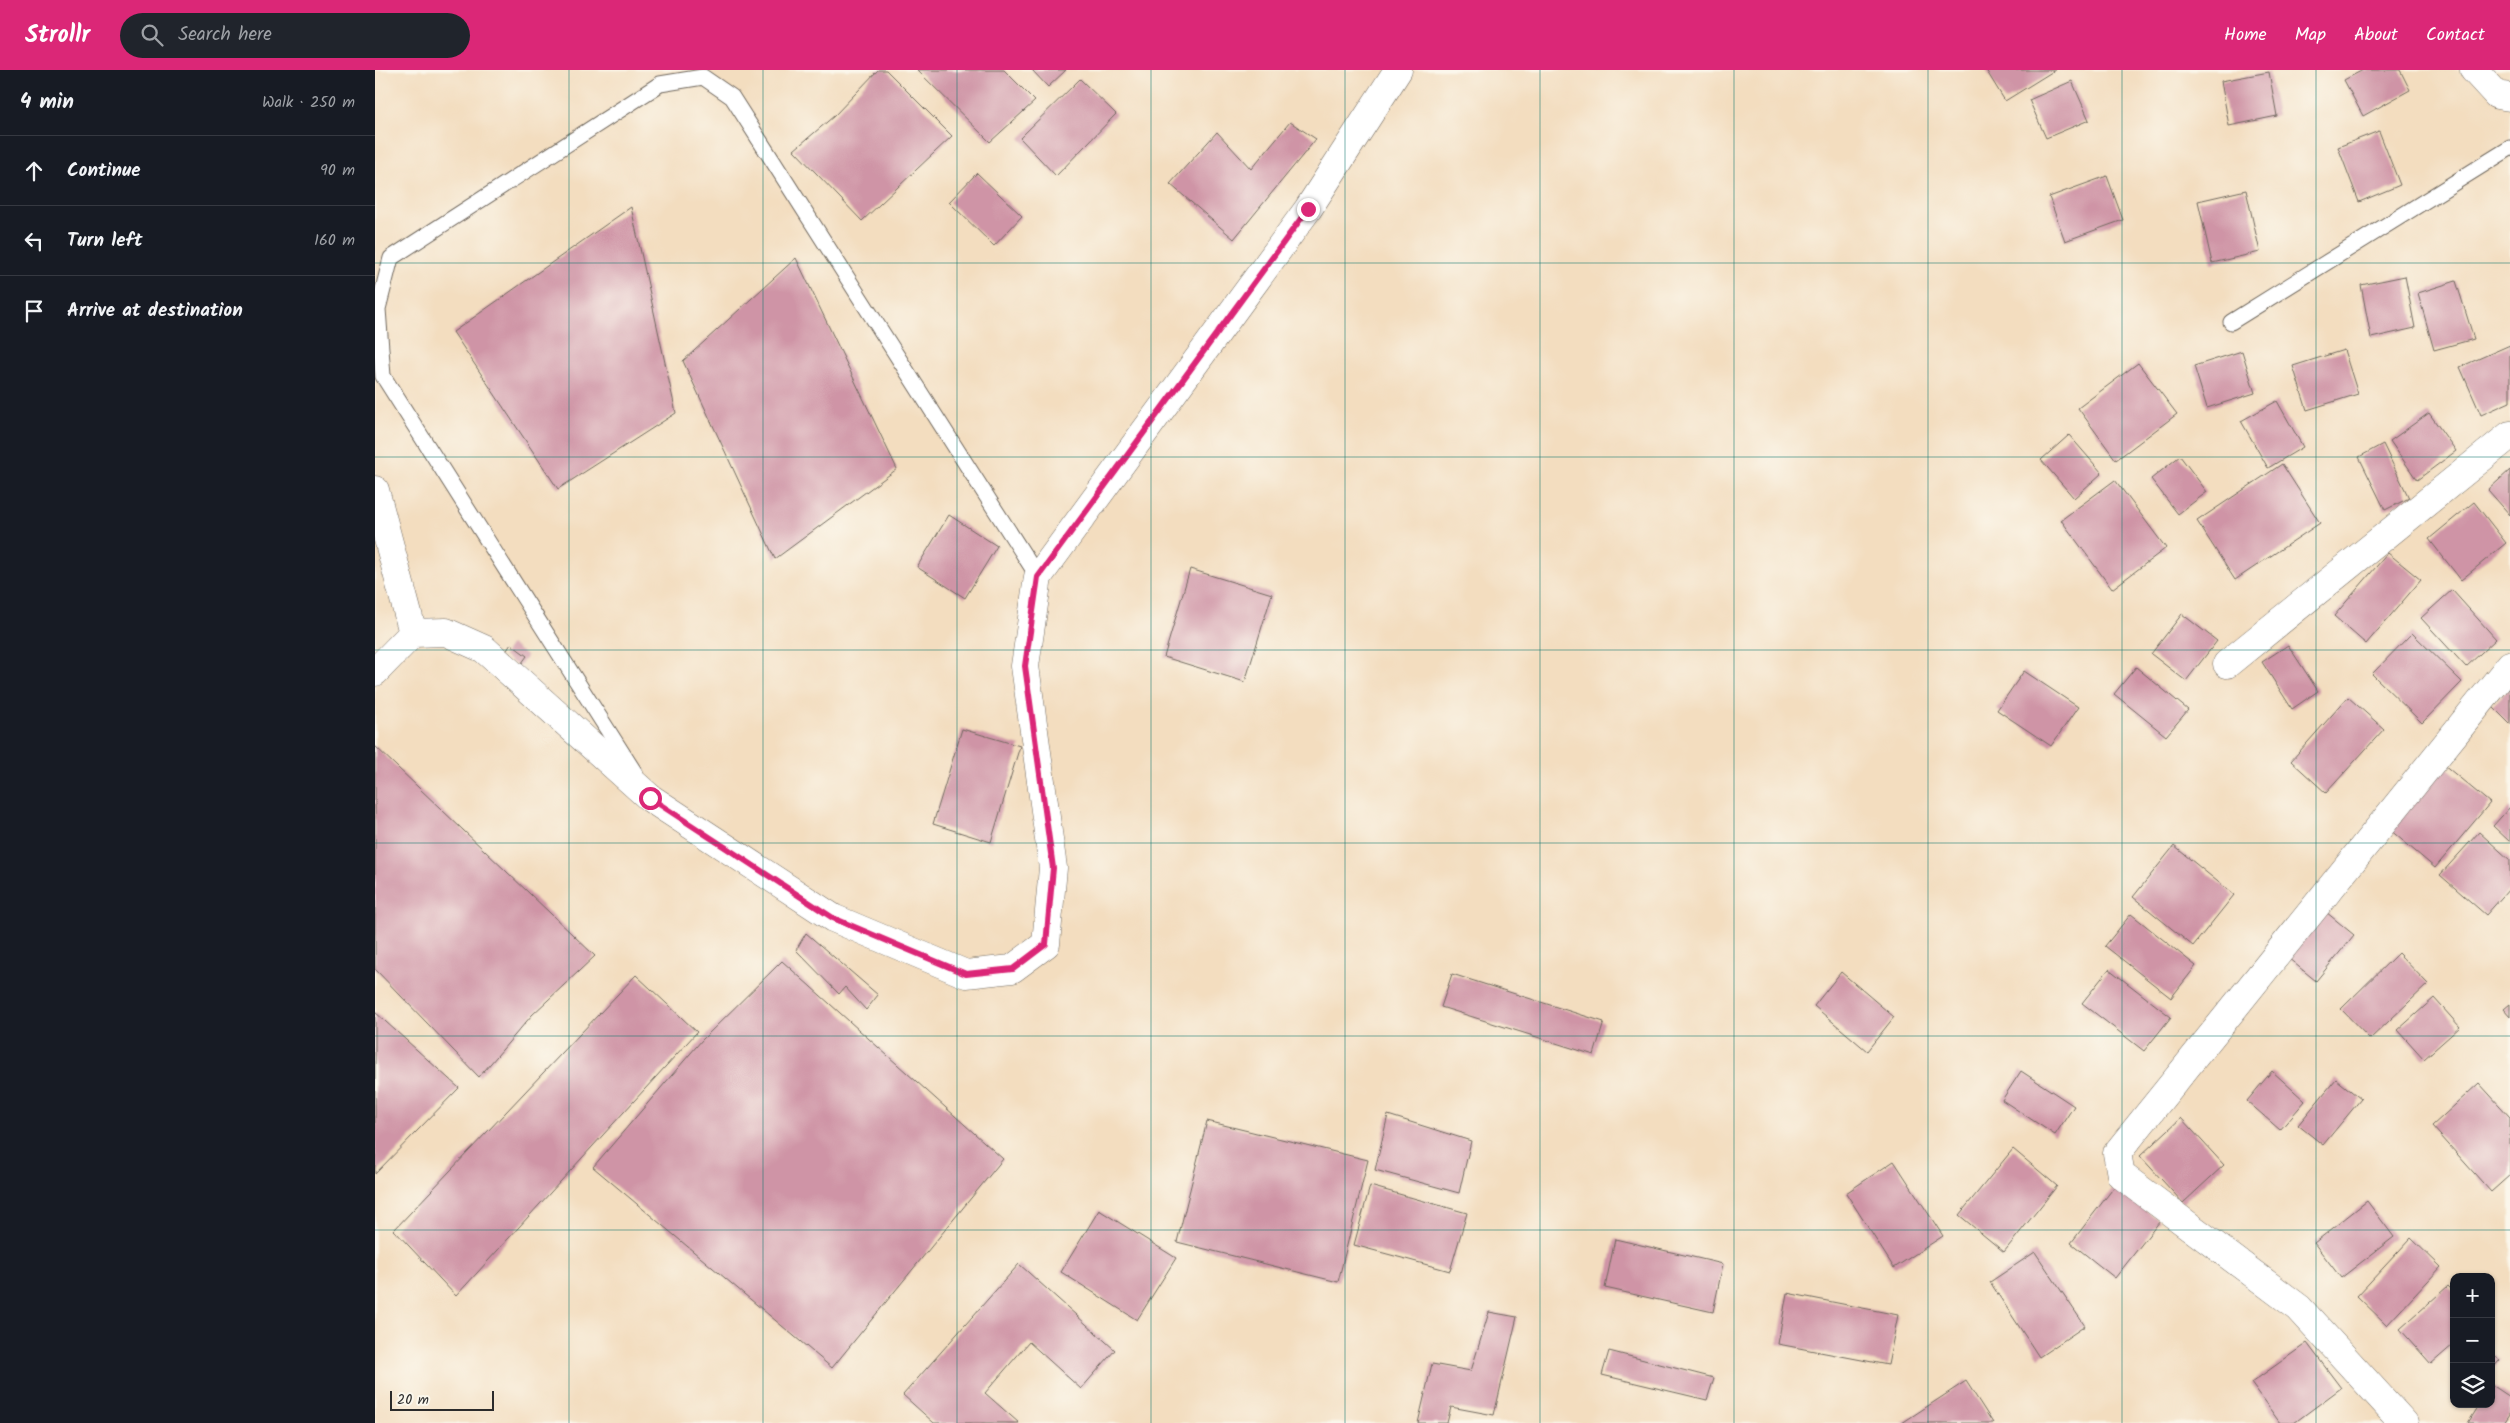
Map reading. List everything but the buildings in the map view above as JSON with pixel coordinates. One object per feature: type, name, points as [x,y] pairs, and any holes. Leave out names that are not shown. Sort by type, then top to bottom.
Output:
[{"type":"street","points":[[375,672],[413,633],[446,632],[484,649],[650,798],[833,918],[966,974],[1013,969],[1046,944],[1053,868],[1025,666],[1038,577],[1308,209],[1398,70]]},
{"type":"street","points":[[2475,70],[2497,95],[2510,98]]},
{"type":"street","points":[[2227,664],[2510,435]]},
{"type":"street","points":[[375,490],[413,633]]},
{"type":"street","points":[[2404,1423],[2299,1308],[2121,1175],[2117,1153],[2510,665]]},
{"type":"lane","points":[[650,798],[383,376],[378,309],[391,258],[660,84],[703,77],[732,97],[1038,577]]},
{"type":"lane","points":[[2231,322],[2510,148]]},
{"type":"route","points":[[650,798],[833,918],[966,974],[1013,969],[1046,944],[1053,868],[1025,666],[1038,577],[1308,209]]}]
